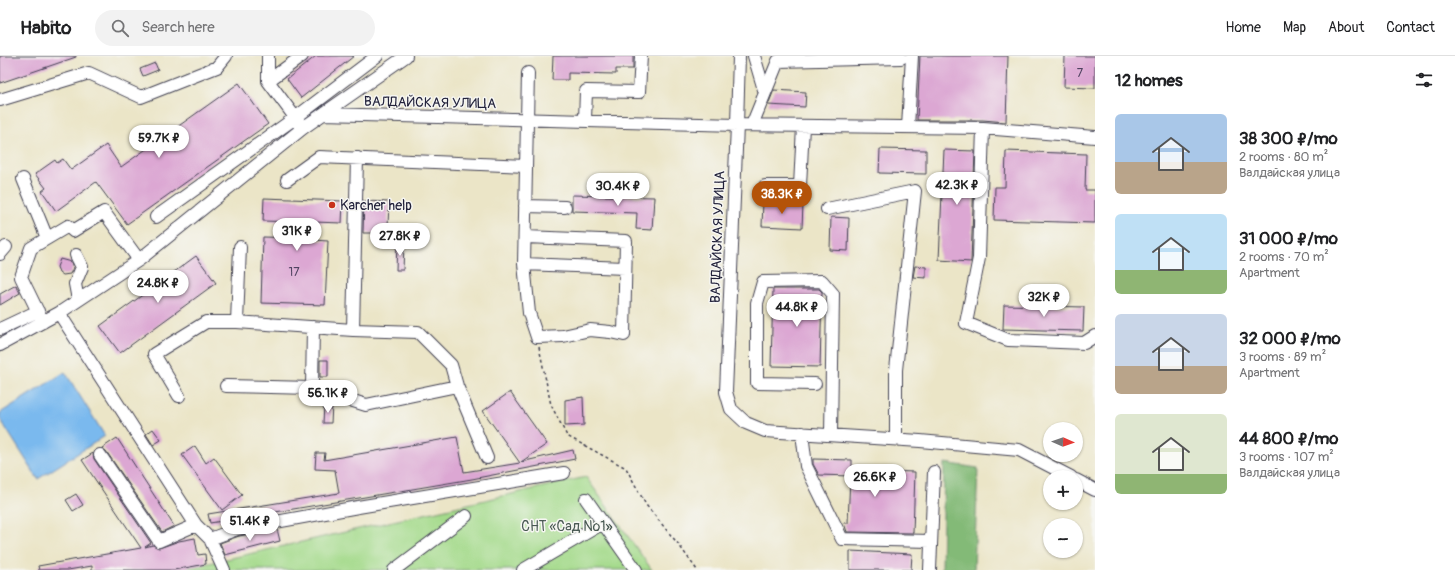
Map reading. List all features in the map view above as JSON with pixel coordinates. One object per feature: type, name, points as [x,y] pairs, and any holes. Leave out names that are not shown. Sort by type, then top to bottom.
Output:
[{"type":"street","points":[[0,100],[89,72],[141,97],[217,67],[226,56]]},
{"type":"street","points":[[268,56],[268,81],[303,128]]},
{"type":"street","points":[[268,81],[302,56]]},
{"type":"street","points":[[156,217],[295,118],[377,56]]},
{"type":"street","name":"ВАЛДАЙСКАЯ УЛИЦА","points":[[0,344],[40,316],[59,313],[139,260],[303,128],[406,56]]},
{"type":"street","points":[[585,120],[586,91],[639,92],[641,56]]},
{"type":"street","points":[[739,56],[736,125],[983,128],[1095,136]]},
{"type":"street","points":[[754,56],[765,93]]},
{"type":"street","points":[[752,125],[778,61],[906,57],[908,127]]},
{"type":"street","points":[[525,237],[626,241],[624,336],[610,332],[590,330],[563,336],[537,337],[528,313],[524,264],[528,74]]},
{"type":"street","name":"ВАЛДАЙСКАЯ УЛИЦА","points":[[323,114],[736,125],[726,392],[731,409],[746,423],[765,431],[896,439],[1019,450],[1058,470]]},
{"type":"street","points":[[765,186],[800,186],[803,126]]},
{"type":"street","points":[[983,128],[978,258],[966,323],[1008,340],[1084,343],[1095,336]]},
{"type":"street","points":[[287,180],[319,157],[526,166]]},
{"type":"street","points":[[354,330],[357,158]]},
{"type":"street","points":[[23,179],[47,238]]},
{"type":"street","points":[[827,209],[915,191],[896,370],[896,439]]},
{"type":"street","points":[[526,206],[565,207]]},
{"type":"street","points":[[0,329],[40,316],[21,276],[31,248],[68,226],[73,231],[104,212],[139,260]]},
{"type":"street","points":[[237,322],[240,247]]},
{"type":"street","points":[[76,255],[82,267],[75,284],[78,300]]},
{"type":"street","points":[[524,264],[625,268]]},
{"type":"street","points":[[815,384],[757,383],[757,303],[763,282],[822,281],[834,294],[831,435]]},
{"type":"street","points":[[59,313],[196,525],[210,539],[224,570]]},
{"type":"street","points":[[179,396],[154,354],[206,322],[237,322],[354,330],[418,332],[451,365],[457,386],[487,458]]},
{"type":"street","points":[[312,388],[313,327]]},
{"type":"street","points":[[226,386],[312,388],[366,405],[457,386]]},
{"type":"street","points":[[802,433],[806,466],[842,539],[931,541]]},
{"type":"street","points":[[100,455],[160,541],[196,525]]},
{"type":"street","points":[[930,570],[934,472]]},
{"type":"street","points":[[210,539],[237,529],[358,507],[564,474]]},
{"type":"street","points":[[1083,484],[1095,490]]},
{"type":"street","points":[[586,499],[636,570]]},
{"type":"street","points":[[394,570],[466,516]]},
{"type":"street","points":[[523,570],[603,523]]},
{"type":"path","points":[[537,337],[550,405],[567,436],[626,468],[646,505],[679,545],[697,570]]},
{"type":"green space","points":[[944,463],[978,468],[974,570],[942,570]]},
{"type":"green space","name":"СНТ «Сад №1»","points":[[586,477],[652,570],[175,570],[205,564]]},
{"type":"water","points":[[65,372],[105,436],[38,479],[0,419],[0,413]]},
{"type":"building","points":[[0,56],[76,56],[76,57],[0,83]]},
{"type":"building","points":[[316,56],[354,56],[301,98],[287,79]]},
{"type":"building","points":[[553,56],[633,56],[633,69],[616,69],[616,74],[568,73],[568,80],[552,80]]},
{"type":"building","points":[[920,56],[1008,56],[1006,122],[983,120],[917,120]]},
{"type":"building","points":[[1065,56],[1095,56],[1095,88],[1064,87]]},
{"type":"building","points":[[155,63],[158,70],[143,76],[140,69]]},
{"type":"building","points":[[239,83],[268,124],[127,224],[96,182],[56,211],[42,191],[46,188],[35,174],[55,160],[57,163],[63,159],[71,170],[106,145],[121,167]]},
{"type":"building","points":[[774,90],[806,92],[805,107],[768,105]]},
{"type":"building","points":[[880,149],[926,150],[926,174],[879,173]]},
{"type":"building","points":[[944,150],[975,151],[971,262],[939,260]]},
{"type":"building","points":[[1006,151],[1086,154],[1085,190],[1095,190],[1095,223],[994,220],[995,187],[1005,187]]},
{"type":"building","points":[[572,195],[654,197],[652,230],[636,229],[637,213],[572,211]]},
{"type":"building","points":[[264,198],[343,201],[342,223],[314,222],[313,240],[328,241],[325,305],[261,303],[263,237],[297,238],[298,222],[263,221]]},
{"type":"building","points":[[364,201],[389,202],[388,226],[379,226],[379,233],[363,233]]},
{"type":"building","points":[[763,202],[803,204],[802,228],[762,226]]},
{"type":"building","points":[[831,217],[849,218],[848,251],[830,250]]},
{"type":"building","points":[[397,244],[404,244],[403,270],[396,270]]},
{"type":"building","points":[[196,256],[216,283],[120,353],[100,326]]},
{"type":"building","points":[[60,259],[71,262],[73,268],[70,274],[63,275],[59,272],[57,267]]},
{"type":"building","points":[[915,266],[926,267],[926,278],[913,277]]},
{"type":"building","points":[[16,285],[20,293],[0,305],[0,294]]},
{"type":"building","points":[[773,289],[819,289],[822,292],[820,367],[771,366]]},
{"type":"building","points":[[1004,305],[1084,307],[1083,331],[1003,329]]},
{"type":"building","points":[[320,360],[328,360],[328,377],[320,377]]},
{"type":"building","points":[[510,392],[547,444],[521,462],[573,450],[575,459],[472,479],[210,523],[208,514],[339,493],[335,470],[315,469],[316,453],[325,453],[324,460],[457,437],[464,472],[520,463],[483,411]]},
{"type":"building","points":[[583,397],[584,425],[565,426],[565,400]]},
{"type":"building","points":[[324,405],[332,405],[331,423],[323,423]]},
{"type":"building","points":[[153,429],[161,440],[153,445],[146,434]]},
{"type":"building","points":[[117,438],[174,526],[162,532],[106,451],[102,448]]},
{"type":"building","points":[[195,446],[206,463],[214,457],[242,495],[222,510],[182,455]]},
{"type":"building","points":[[93,453],[94,459],[151,543],[145,547],[153,545],[159,548],[179,541],[195,538],[198,555],[205,554],[206,564],[174,570],[92,570],[92,566],[68,570],[39,570],[38,566],[141,548],[82,460]]},
{"type":"building","points":[[813,459],[852,460],[852,470],[915,472],[913,533],[847,532],[844,523],[848,523],[850,476],[819,475],[813,464]]},
{"type":"building","points":[[76,494],[83,505],[73,511],[66,500]]},
{"type":"building","points":[[277,529],[280,541],[225,555],[220,543],[239,536]]},
{"type":"building","points":[[850,551],[912,554],[911,570],[850,570]]},
{"type":"place","name":"Karcher help","points":[[332,205]]}]
